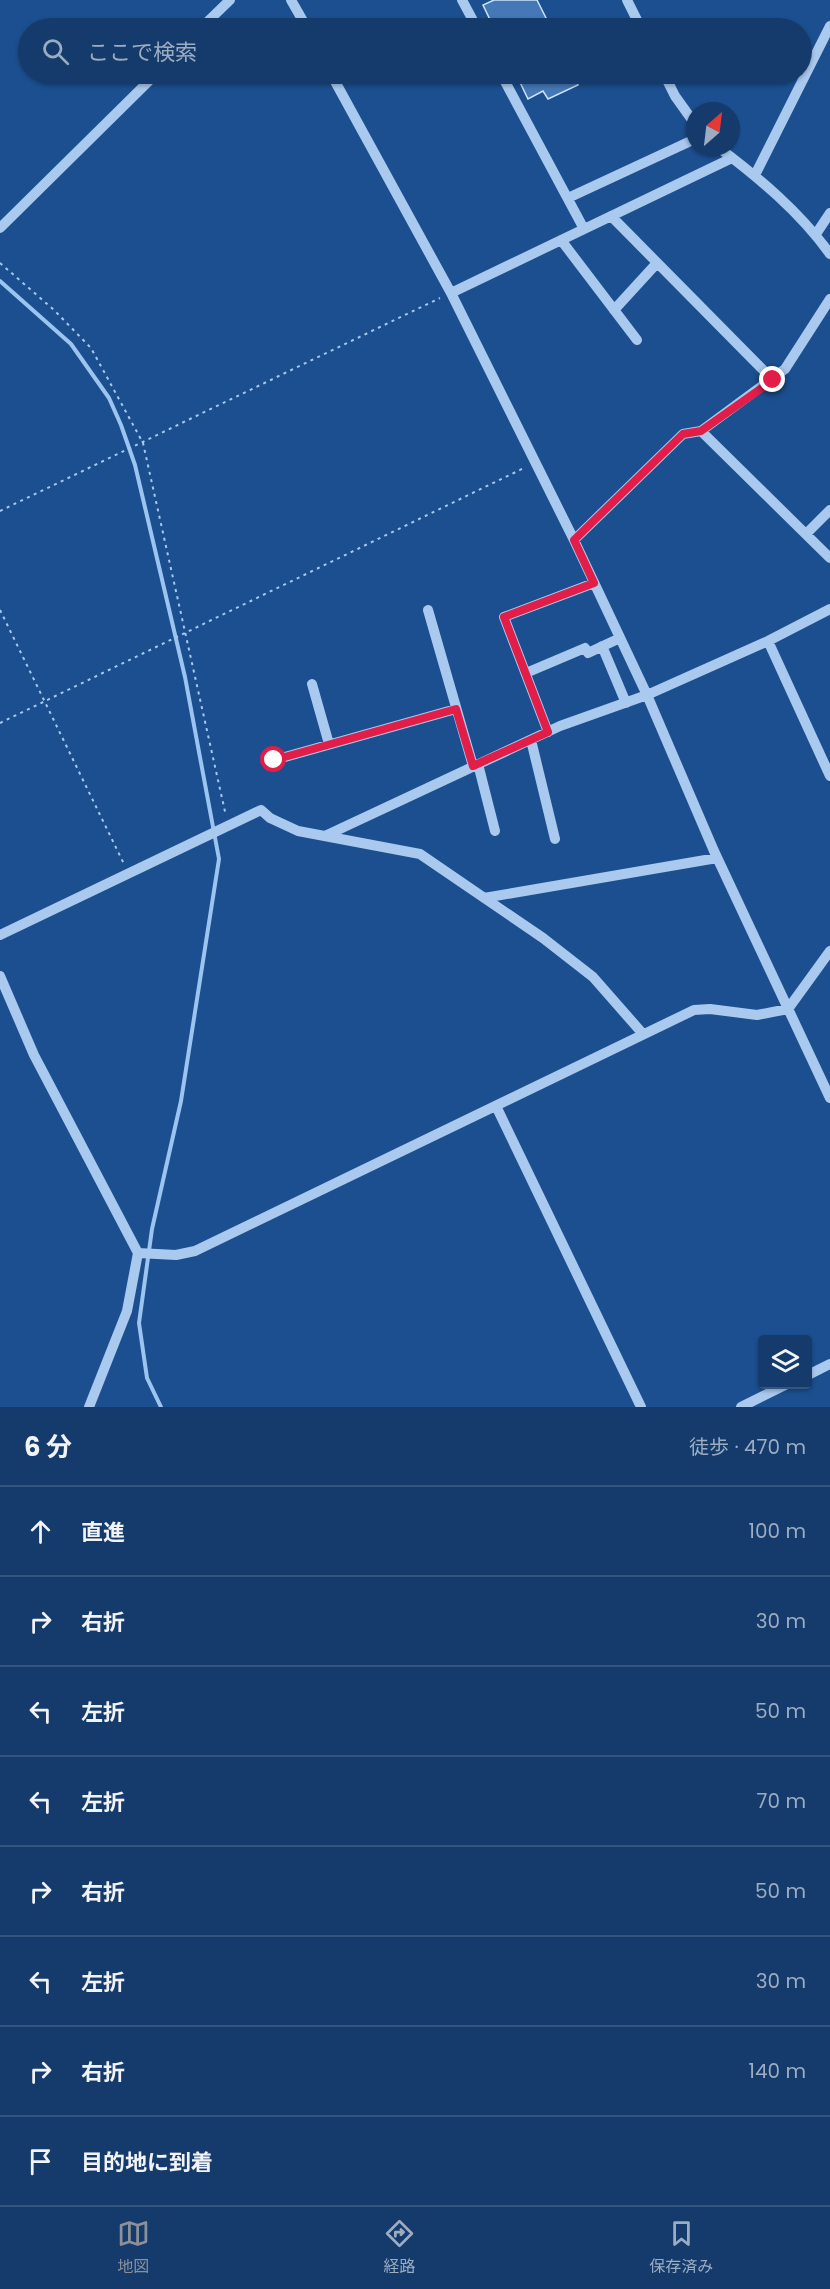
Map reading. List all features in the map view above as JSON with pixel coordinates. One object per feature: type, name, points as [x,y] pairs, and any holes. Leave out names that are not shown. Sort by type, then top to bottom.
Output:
[{"type":"street","points":[[211,18],[230,0]]},
{"type":"street","points":[[291,0],[301,18]]},
{"type":"street","points":[[462,0],[472,18]]},
{"type":"street","points":[[627,0],[636,18]]},
{"type":"street","points":[[812,62],[830,26]]},
{"type":"street","points":[[2,221],[146,84]]},
{"type":"street","points":[[336,84],[451,293],[574,540],[647,695],[717,858],[830,1098]]},
{"type":"street","points":[[506,84],[584,229]]},
{"type":"street","points":[[668,84],[686,111]]},
{"type":"street","points":[[755,176],[801,84]]},
{"type":"street","points":[[568,198],[686,143]]},
{"type":"street","points":[[729,156],[755,176],[816,234],[830,254]]},
{"type":"street","points":[[451,293],[732,158]]},
{"type":"street","points":[[816,234],[830,213]]},
{"type":"street","points":[[611,216],[773,380]]},
{"type":"street","points":[[561,240],[637,340]]},
{"type":"street","points":[[614,310],[657,263]]},
{"type":"street","points":[[574,540],[683,434],[701,431],[773,380],[790,361],[830,299]]},
{"type":"street","points":[[701,431],[830,558]]},
{"type":"street","points":[[806,534],[830,510]]},
{"type":"street","points":[[548,732],[504,617],[594,583]]},
{"type":"street","points":[[327,835],[548,732],[647,695],[768,641],[830,609]]},
{"type":"street","points":[[428,610],[456,709],[476,765],[495,831]]},
{"type":"street","points":[[526,673],[585,648],[588,653],[620,638]]},
{"type":"street","points":[[768,641],[830,776]]},
{"type":"street","points":[[602,646],[626,703]]},
{"type":"street","points":[[312,684],[329,744]]},
{"type":"street","points":[[274,760],[456,709]]},
{"type":"street","points":[[531,740],[555,839]]},
{"type":"street","points":[[0,934],[261,810],[270,818],[298,831],[420,854],[593,977],[643,1034]]},
{"type":"street","points":[[484,898],[717,858]]},
{"type":"street","points":[[140,1254],[176,1255],[195,1251],[694,1010],[710,1009],[757,1015],[788,1010],[830,951]]},
{"type":"street","points":[[0,976],[34,1055],[140,1254],[127,1311],[89,1407]]},
{"type":"street","points":[[496,1106],[641,1407]]},
{"type":"street","points":[[812,1373],[830,1364]]},
{"type":"street","points":[[741,1407],[777,1389]]},
{"type":"path","points":[[0,263],[54,310],[91,348],[143,443],[228,824]]},
{"type":"path","points":[[0,511],[451,293]]},
{"type":"path","points":[[0,723],[535,462]]},
{"type":"path","points":[[0,610],[129,873]]},
{"type":"building","points":[[494,0],[537,0],[546,18],[489,18],[483,5]]},
{"type":"building","points":[[521,84],[578,85],[548,99],[543,91],[528,99]]},
{"type":"waterway","points":[[0,281],[71,344],[109,398],[121,425],[135,465],[185,677],[219,859],[181,1101],[152,1229],[139,1323],[147,1378],[161,1407]]},
{"type":"route","points":[[274,760],[456,709],[473,766],[548,732],[504,617],[594,583],[574,540],[683,434],[701,431],[773,380]]}]
